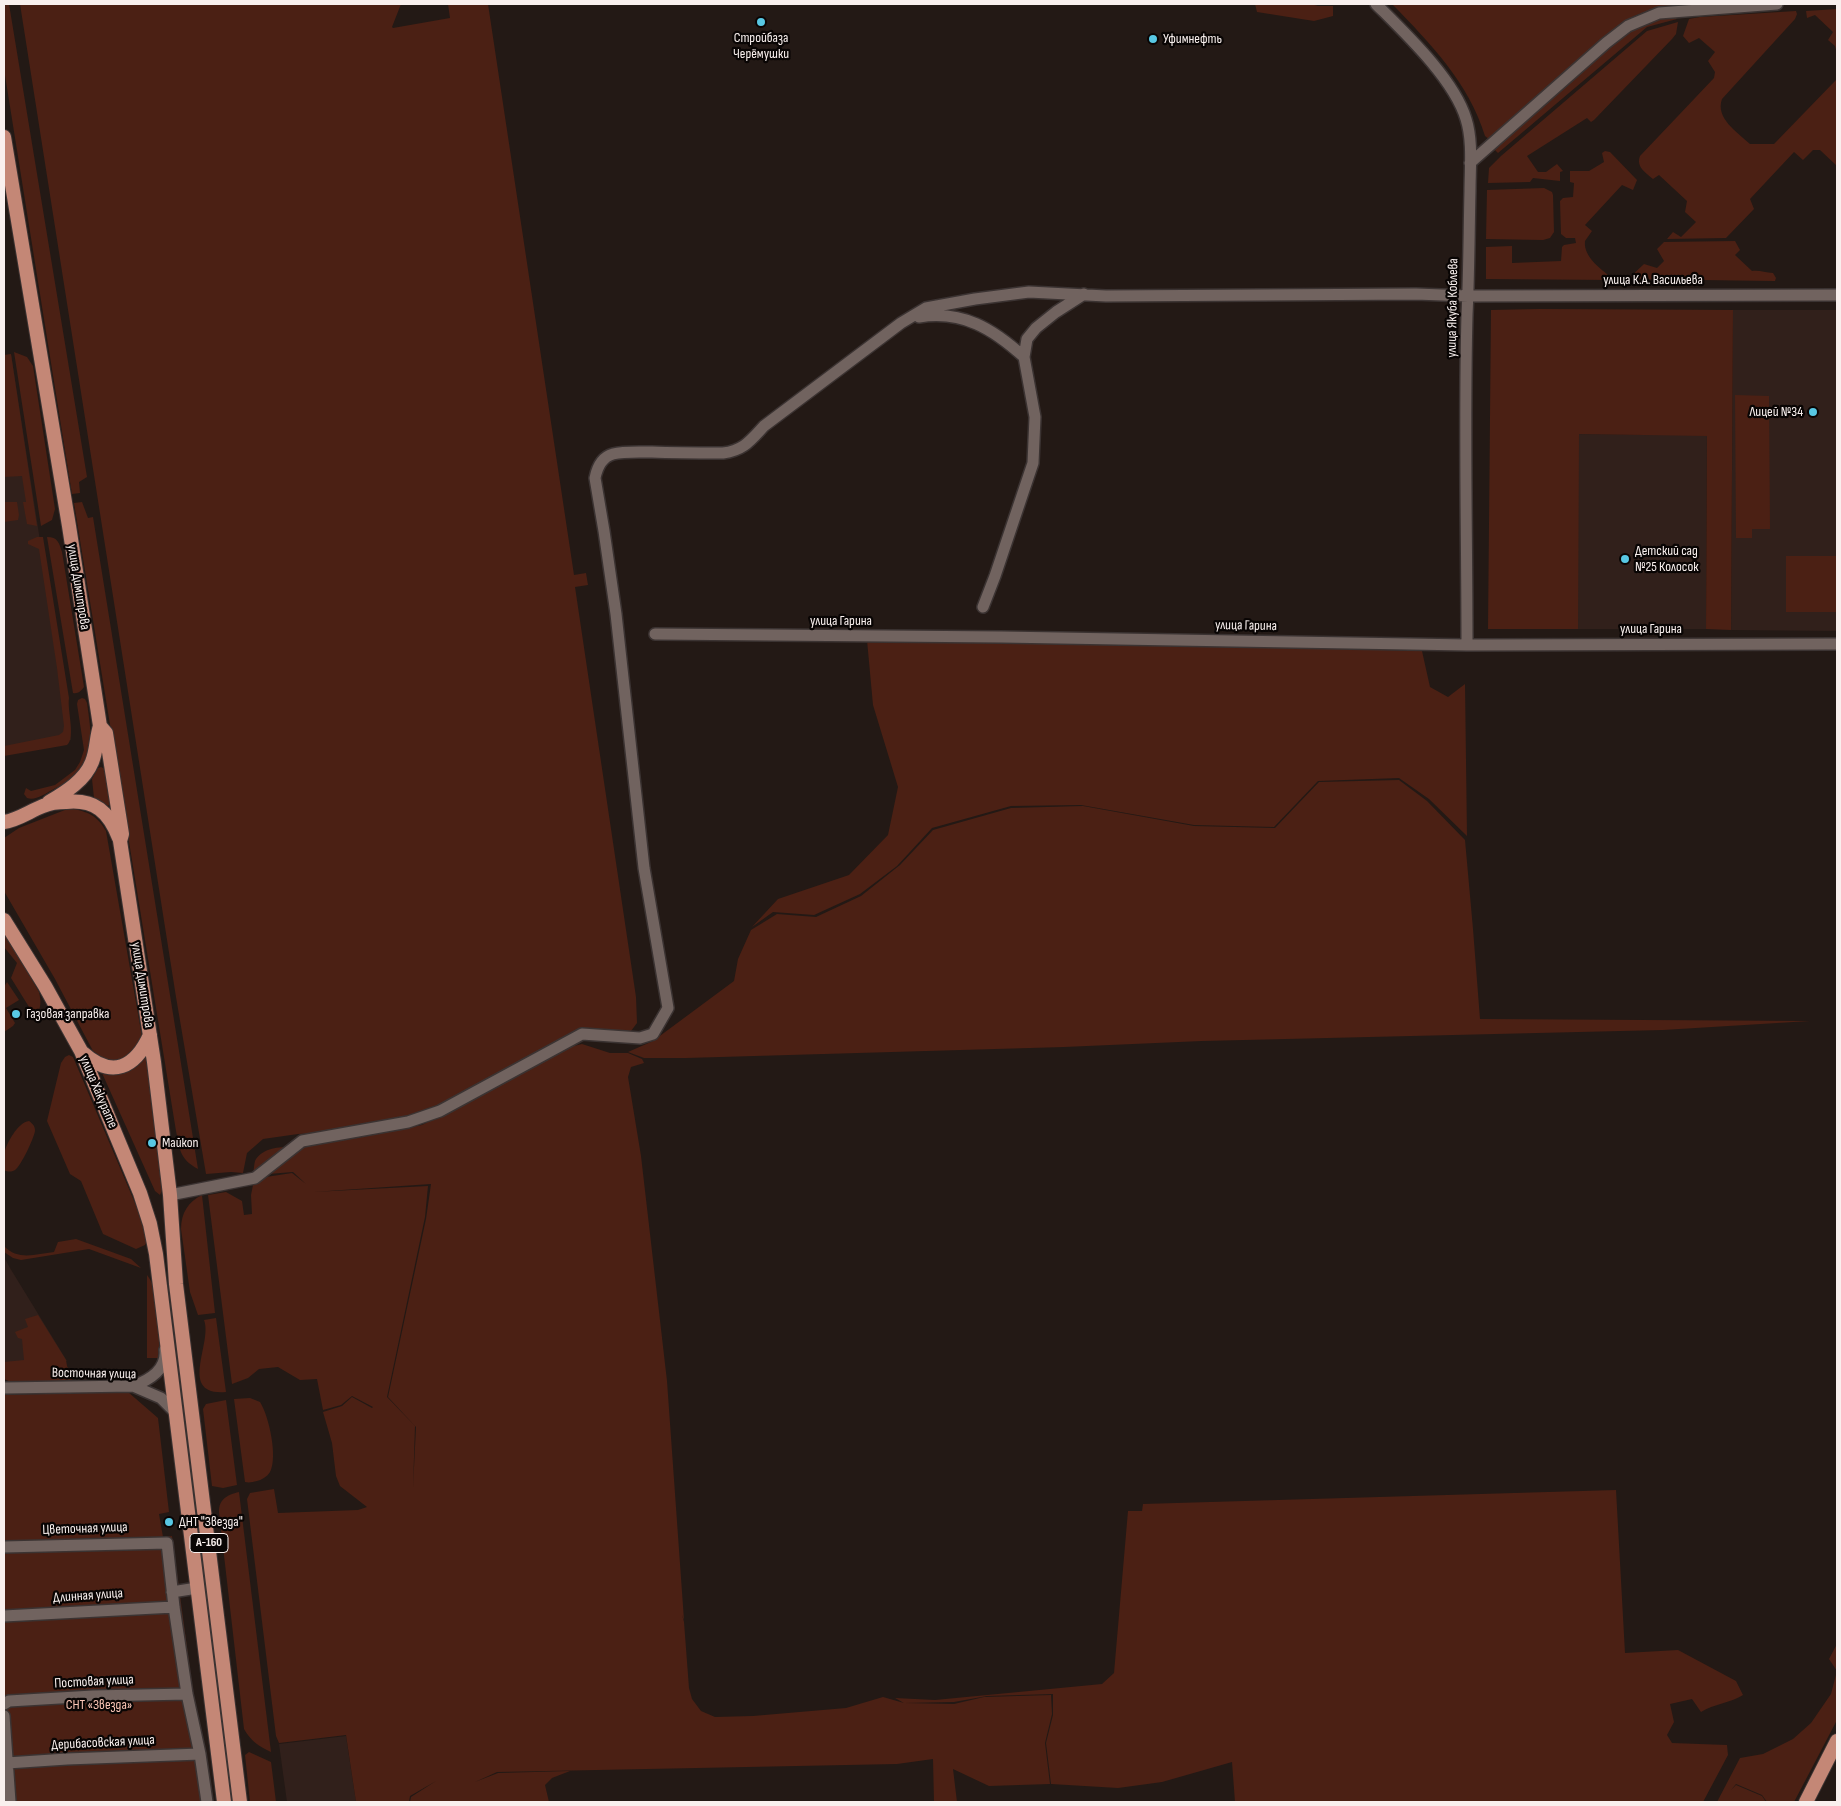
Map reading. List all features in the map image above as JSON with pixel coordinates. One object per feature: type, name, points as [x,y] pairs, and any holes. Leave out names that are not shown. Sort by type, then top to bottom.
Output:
[{"type":"main road","name":"улица Димитрова","points":[[4,137],[100,726],[106,732],[122,834],[120,841],[150,1035],[170,1195],[176,1284],[240,1802]]},
{"type":"main road","points":[[6,823],[46,804],[75,784],[87,772],[92,762],[100,726]]},
{"type":"main road","points":[[46,804],[73,801],[95,805],[115,827],[120,841]]},
{"type":"main road","name":"улица Хакурате","points":[[4,920],[45,986],[81,1051],[140,1193],[150,1224],[176,1413]]},
{"type":"main road","name":"улица Димитрова","points":[[81,1051],[102,1066],[122,1067],[137,1057],[150,1035]]},
{"type":"main road","name":"А-160","points":[[176,1413],[224,1802]]},
{"type":"main road","points":[[1806,1802],[1837,1741]]},
{"type":"street","name":"улица Якуба Коблева","points":[[1376,4],[1422,52],[1452,92],[1466,119],[1469,134],[1466,645]]},
{"type":"street","points":[[1470,163],[1606,42],[1628,26],[1659,13],[1777,4]]},
{"type":"street","name":"улица К.А. Васильева","points":[[899,324],[926,308],[974,299],[1029,292],[1084,294],[1416,294],[1468,296],[1837,295]]},
{"type":"street","points":[[983,607],[996,576],[1033,463],[1035,417],[1024,357],[1027,339],[1036,328],[1056,312],[1084,294]]},
{"type":"street","points":[[170,1195],[255,1178],[302,1141],[408,1122],[440,1111],[582,1034],[640,1038],[653,1034],[668,1008],[644,868],[616,614],[595,478],[597,469],[605,458],[612,454],[637,452],[723,453],[736,451],[748,444],[764,426],[899,324],[917,318],[934,314],[957,316],[982,326],[1006,340],[1024,357]]},
{"type":"street","name":"улица Гарина","points":[[655,634],[1012,637],[1466,645],[1837,644]]},
{"type":"street","points":[[133,1386],[143,1383],[164,1362],[166,1357],[162,1330],[164,1322]]},
{"type":"street","name":"Восточная улица","points":[[4,1388],[133,1386],[155,1394],[176,1413]]},
{"type":"street","name":"Цветочная улица","points":[[4,1547],[167,1543],[172,1592]]},
{"type":"street","points":[[197,1588],[172,1592],[187,1694],[200,1754],[207,1802]]},
{"type":"street","name":"Длинная улица","points":[[4,1616],[174,1608]]},
{"type":"street","name":"Постовая улица","points":[[4,1704],[9,1702],[93,1696],[187,1694]]},
{"type":"street","points":[[4,1716],[10,1802]]},
{"type":"street","name":"Дерибасовская улица","points":[[7,1763],[200,1754]]},
{"type":"shaded area","points":[[1733,310],[1837,310],[1837,631],[1731,630]]},
{"type":"shaded area","points":[[11,354],[71,740],[4,752],[4,356]]},
{"type":"shaded area","points":[[1578,434],[1707,435],[1706,629],[1578,629]]},
{"type":"shaded area","points":[[4,1257],[10,1268],[67,1361],[4,1363]]},
{"type":"shaded area","points":[[346,1736],[356,1802],[287,1802],[279,1744]]},
{"type":"green space","points":[[4,4],[9,4],[87,477],[79,482],[80,493],[72,494],[4,69]]},
{"type":"green space","points":[[20,4],[401,4],[393,28],[450,18],[448,4],[488,4],[574,575],[586,573],[588,585],[575,587],[636,997],[637,1023],[631,1031],[590,1029],[567,1037],[437,1107],[406,1118],[336,1132],[298,1134],[263,1139],[247,1153],[243,1173],[206,1174],[176,997]]},
{"type":"green space","points":[[1255,4],[1333,6],[1333,16],[1314,21],[1257,12]]},
{"type":"green space","points":[[1392,4],[1686,4],[1650,10],[1634,16],[1619,25],[1490,140],[1485,136],[1478,117],[1459,81],[1434,49]]},
{"type":"green space","points":[[1837,9],[1837,53],[1835,46],[1828,40],[1833,32],[1815,15],[1807,18],[1806,11]]},
{"type":"green space","points":[[1796,11],[1795,19],[1722,99],[1722,112],[1728,124],[1750,144],[1774,144],[1836,80],[1837,166],[1820,150],[1813,150],[1803,160],[1794,152],[1750,199],[1754,209],[1726,238],[1667,239],[1673,232],[1681,237],[1696,222],[1685,212],[1687,201],[1659,175],[1653,179],[1647,174],[1640,166],[1639,160],[1640,156],[1714,78],[1715,72],[1708,61],[1715,52],[1699,38],[1689,43],[1683,36],[1689,19]]},
{"type":"green space","points":[[1661,17],[1675,17],[1677,19],[1647,27],[1498,153],[1493,148],[1618,39],[1628,32]]},
{"type":"green space","points":[[1678,22],[1676,34],[1672,39],[1594,120],[1591,122],[1587,118],[1527,156],[1538,172],[1546,172],[1557,164],[1563,171],[1560,172],[1560,181],[1533,178],[1530,182],[1488,183],[1489,168],[1501,156],[1647,31]]},
{"type":"green space","points":[[1605,151],[1610,152],[1637,180],[1633,190],[1622,185],[1585,225],[1592,231],[1585,241],[1587,253],[1614,280],[1486,279],[1486,247],[1512,246],[1512,263],[1561,261],[1562,247],[1576,243],[1575,238],[1566,238],[1561,234],[1560,201],[1563,198],[1573,197],[1574,183],[1570,182],[1570,171],[1589,171],[1604,162],[1602,153]]},
{"type":"green space","points":[[1544,188],[1552,192],[1553,195],[1554,232],[1550,238],[1543,240],[1486,239],[1487,190]]},
{"type":"green space","points":[[1735,241],[1740,250],[1735,255],[1752,271],[1773,273],[1776,278],[1775,281],[1628,279],[1644,264],[1657,268],[1664,261],[1657,249],[1664,242]]},
{"type":"green space","points":[[1491,310],[1733,310],[1731,630],[1706,629],[1707,436],[1579,434],[1578,629],[1488,629]]},
{"type":"green space","points":[[14,352],[27,357],[33,366],[55,509],[52,520],[41,526]]},
{"type":"green space","points":[[11,354],[37,526],[27,524],[23,502],[26,502],[22,476],[4,477],[4,355]]},
{"type":"green space","points":[[1735,395],[1769,396],[1770,529],[1752,529],[1752,538],[1736,538]]},
{"type":"green space","points":[[4,502],[17,502],[18,520],[4,522]]},
{"type":"green space","points":[[82,502],[88,518],[93,517],[198,1169],[184,1158],[176,1131],[74,503]]},
{"type":"green space","points":[[37,537],[43,537],[69,698],[71,736],[67,745],[4,756],[4,746],[59,735],[63,732],[64,726],[39,549],[28,544],[28,541]]},
{"type":"green space","points":[[47,537],[56,539],[62,552],[84,687],[76,693],[73,693]]},
{"type":"green space","points":[[1786,556],[1837,556],[1837,612],[1786,612]]},
{"type":"green space","points":[[867,640],[1105,643],[1422,651],[1430,687],[1448,697],[1465,684],[1467,836],[1429,799],[1399,778],[1318,781],[1274,827],[1194,825],[1081,805],[1011,806],[932,828],[897,866],[860,894],[814,915],[773,912],[752,927],[778,899],[849,875],[888,835],[898,787],[873,705]]},
{"type":"green space","points":[[82,698],[87,703],[90,732],[89,755],[84,765],[67,782],[40,797],[27,798],[24,794],[26,788],[31,791],[55,785],[75,770],[80,762],[84,750],[77,704],[78,700]]},
{"type":"green space","points":[[101,767],[107,770],[110,804],[108,806],[94,798],[92,779],[98,768]]},
{"type":"green space","points":[[1399,780],[1427,801],[1465,840],[1480,1019],[1810,1021],[1663,1030],[1202,1041],[686,1058],[644,1058],[628,1052],[653,1041],[734,981],[738,959],[751,930],[777,914],[816,917],[861,896],[900,865],[933,830],[1011,808],[1083,806],[1194,826],[1275,828],[1319,782]]},
{"type":"green space","points":[[70,808],[91,815],[99,821],[106,831],[142,1037],[138,1047],[125,1060],[108,1062],[93,1051],[55,979],[4,891],[4,838],[19,828]]},
{"type":"green space","points":[[6,934],[39,992],[40,1008],[34,1015],[11,978],[17,963],[4,947],[4,935]]},
{"type":"green space","points":[[7,982],[19,1000],[6,1008],[15,1023],[4,1032],[4,987]]},
{"type":"green space","points":[[582,1044],[610,1053],[628,1053],[642,1059],[644,1063],[631,1067],[628,1077],[641,1156],[667,1381],[684,1620],[682,1615],[689,1688],[692,1699],[701,1711],[715,1717],[753,1716],[846,1708],[883,1697],[904,1703],[954,1704],[984,1697],[1051,1695],[1052,1714],[1045,1743],[1050,1784],[989,1786],[953,1769],[957,1802],[934,1802],[933,1759],[897,1764],[497,1772],[475,1782],[498,1773],[570,1771],[552,1778],[545,1785],[549,1802],[410,1802],[411,1797],[436,1781],[410,1796],[409,1802],[356,1802],[346,1735],[279,1743],[276,1736],[247,1499],[250,1493],[274,1489],[278,1513],[358,1510],[367,1507],[340,1486],[336,1476],[332,1443],[323,1412],[342,1406],[352,1397],[373,1407],[352,1396],[341,1405],[323,1410],[317,1379],[300,1380],[278,1367],[259,1369],[248,1378],[232,1384],[208,1195],[226,1192],[242,1201],[244,1215],[252,1214],[251,1195],[253,1185],[266,1177],[292,1173],[306,1184],[293,1172],[268,1174],[305,1146],[422,1125],[562,1049]],"holes":[[[431,1184],[426,1219],[388,1397],[416,1427],[413,1488],[415,1426],[387,1397],[425,1217],[428,1186],[313,1192]]]},
{"type":"green space","points":[[69,1055],[73,1057],[146,1229],[148,1239],[145,1245],[136,1249],[103,1234],[81,1181],[70,1174],[47,1121],[61,1063]]},
{"type":"green space","points":[[148,1055],[163,1188],[160,1195],[155,1191],[102,1073],[115,1074],[127,1071],[138,1065]]},
{"type":"green space","points":[[29,1121],[34,1125],[35,1131],[27,1152],[15,1170],[10,1172],[4,1170],[4,1154],[10,1139],[21,1125]]},
{"type":"green space","points":[[288,1147],[253,1173],[255,1161],[265,1151]]},
{"type":"green space","points":[[202,1195],[215,1313],[198,1315],[190,1292],[181,1229],[182,1218],[186,1209]]},
{"type":"green space","points":[[76,1239],[131,1259],[141,1268],[89,1249],[21,1260],[13,1258],[4,1252],[4,1246],[9,1251],[21,1255],[54,1252],[58,1242]]},
{"type":"green space","points":[[147,1275],[156,1294],[158,1304],[160,1326],[159,1358],[147,1358]]},
{"type":"green space","points":[[38,1315],[66,1360],[73,1378],[70,1381],[13,1383],[4,1379],[4,1362],[24,1360],[22,1339],[18,1338],[15,1332],[28,1327],[25,1319]]},
{"type":"green space","points":[[216,1318],[226,1392],[211,1391],[203,1386],[200,1377],[206,1330],[204,1320]]},
{"type":"green space","name":"СНТ «Звезда»","points":[[128,1392],[158,1418],[169,1512],[159,1514],[163,1537],[172,1536],[208,1802],[4,1802],[4,1395]]},
{"type":"green space","points":[[250,1398],[260,1402],[263,1408],[269,1426],[273,1457],[270,1472],[264,1478],[259,1481],[245,1482],[234,1399]]},
{"type":"green space","points":[[226,1400],[237,1485],[223,1488],[212,1486],[203,1409],[206,1404]]},
{"type":"green space","points":[[1616,1490],[1625,1653],[1678,1650],[1736,1681],[1743,1695],[1701,1712],[1692,1699],[1670,1704],[1674,1722],[1667,1735],[1672,1743],[1727,1745],[1728,1755],[1703,1802],[1235,1802],[1232,1762],[1162,1782],[1118,1788],[1051,1784],[1046,1743],[1053,1715],[1053,1694],[987,1696],[954,1702],[904,1703],[895,1698],[935,1700],[1102,1684],[1114,1673],[1128,1511],[1142,1511],[1143,1504]]},
{"type":"green space","points":[[239,1492],[271,1752],[255,1743],[244,1729],[219,1512],[220,1504],[224,1498]]},
{"type":"green space","points":[[1837,1644],[1837,1671],[1829,1659]]},
{"type":"green space","points":[[1837,1671],[1837,1720],[1794,1802],[1767,1802],[1762,1795],[1736,1784],[1731,1790],[1736,1785],[1762,1796],[1766,1802],[1717,1802],[1740,1758],[1763,1754],[1793,1739],[1811,1723],[1831,1694]]},
{"type":"green space","points":[[249,1752],[271,1762],[276,1802],[250,1802],[245,1755]]},
{"type":"place","name":"Стройбаза Черёмушки","points":[[761,22]]},
{"type":"place","name":"Уфимнефть","points":[[1153,39]]},
{"type":"place","name":"Лицей №34","points":[[1813,412]]},
{"type":"place","name":"Детский сад №25 Колосок","points":[[1625,559]]},
{"type":"place","name":"Газовая заправка","points":[[16,1014]]},
{"type":"place","name":"Майкоп","points":[[152,1143]]},
{"type":"place","name":"ДНТ \"Звезда\"","points":[[169,1522]]}]
